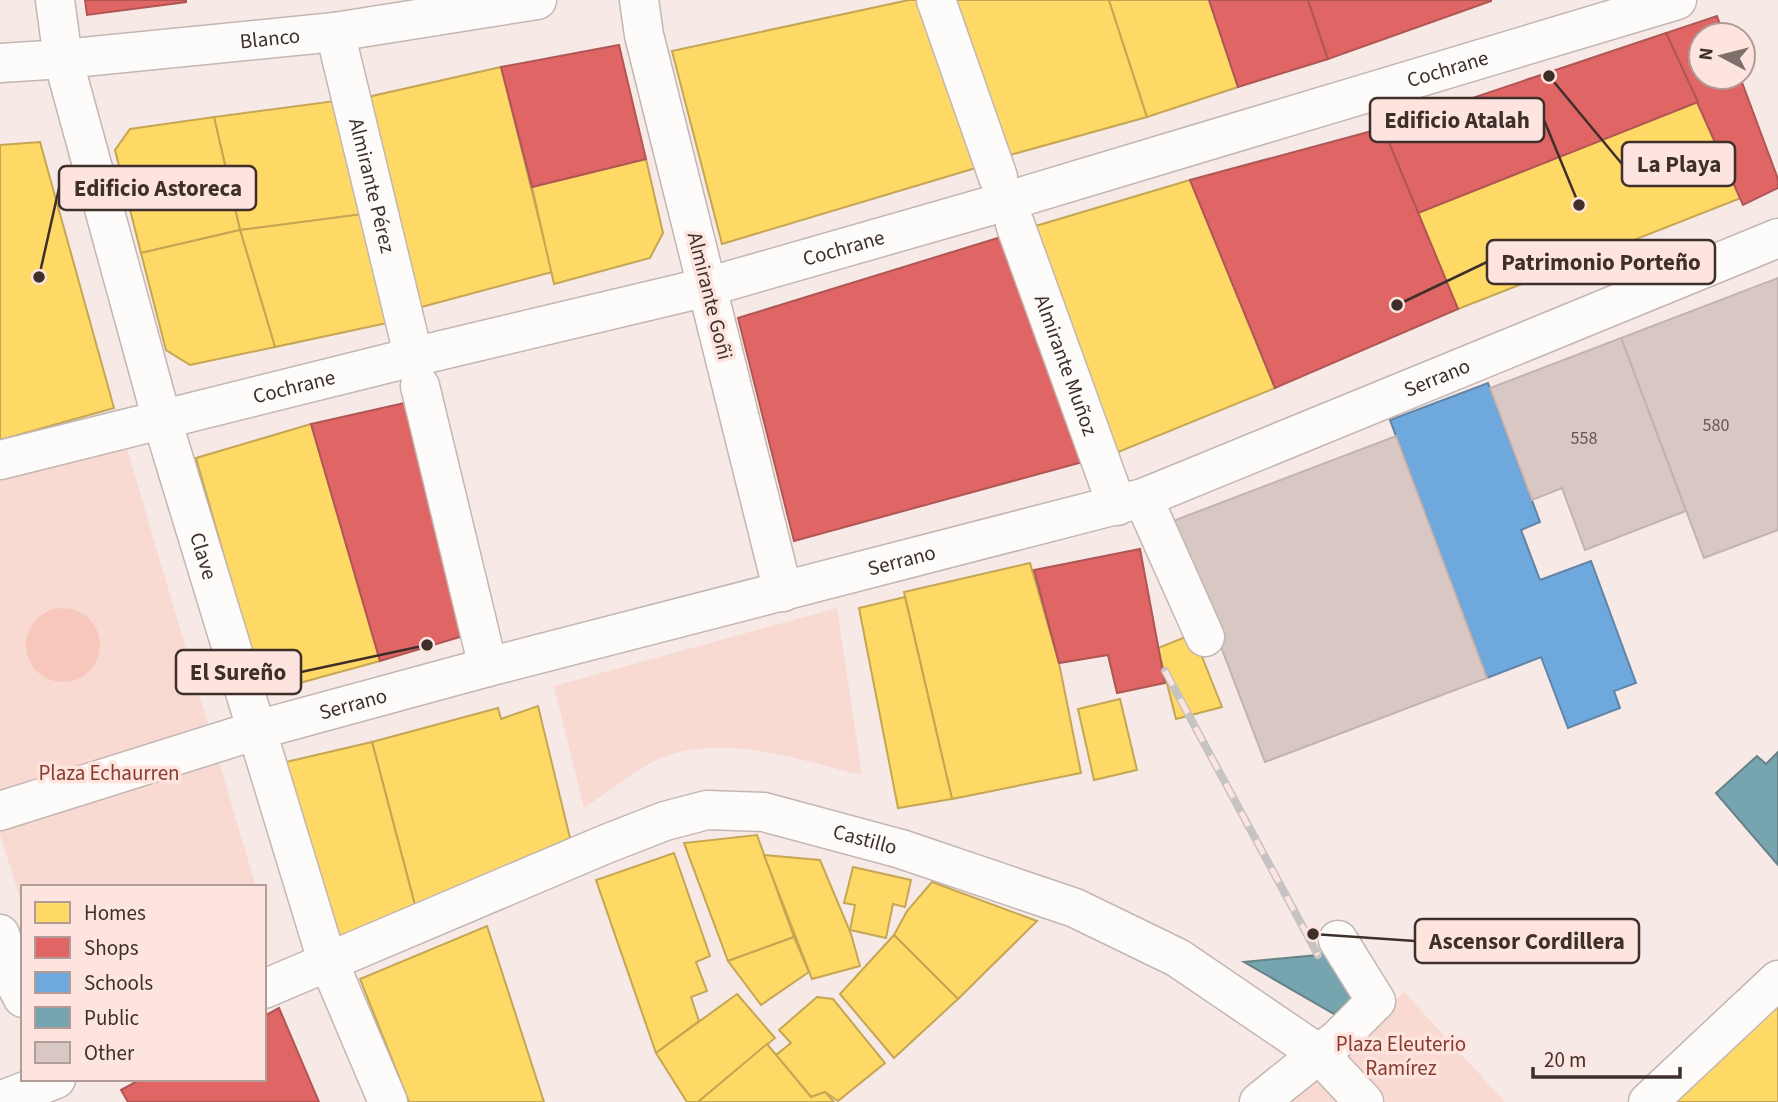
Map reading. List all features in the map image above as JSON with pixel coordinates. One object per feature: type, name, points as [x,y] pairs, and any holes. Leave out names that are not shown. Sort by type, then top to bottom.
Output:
[{"type":"street","name":"Clave","points":[[55,0],[63,60],[162,420],[327,962],[388,1102]]},
{"type":"street","name":"Blanco","points":[[0,63],[63,60],[335,32],[537,0]]},
{"type":"street","name":"Almirante Goñi","points":[[639,0],[644,35],[783,592]]},
{"type":"street","points":[[936,0],[998,177]]},
{"type":"street","name":"Cochrane","points":[[0,460],[708,287],[1007,201],[1677,0]]},
{"type":"street","name":"Almirante Pérez","points":[[335,32],[409,338]]},
{"type":"street","name":"Almirante Muñoz","points":[[1015,224],[1130,502],[1205,637]]},
{"type":"street","name":"Serrano","points":[[0,811],[257,730],[488,667],[1130,502],[1778,238]]},
{"type":"street","points":[[420,386],[488,667]]},
{"type":"street","name":"Castillo","points":[[266,988],[665,821],[707,810],[764,812],[901,849],[1075,908],[1178,958],[1319,1054],[1364,1102]]},
{"type":"street","points":[[0,934],[21,995]]},
{"type":"street","points":[[1259,1102],[1339,1038],[1376,1001],[1338,940]]},
{"type":"street","points":[[1648,1102],[1778,980]]},
{"type":"street","points":[[0,1101],[51,1081]]},
{"type":"street","points":[[65,1081],[78,1102]]},
{"type":"green space","name":"Plaza Echaurren","points":[[126,445],[255,885],[21,885],[21,901],[0,835],[0,481]]},
{"type":"green space","points":[[837,608],[862,775],[787,756],[736,748],[711,748],[661,758],[584,808],[554,686]]},
{"type":"green space","name":"Plaza Eleuterio Ramírez","points":[[1404,992],[1505,1102],[1286,1102]]},
{"type":"shaded area","points":[[63,608],[84,614],[94,624],[100,645],[94,666],[84,676],[63,682],[42,676],[32,666],[26,645],[32,624],[42,614]]},
{"type":"building: Homes","points":[[909,0],[921,0],[979,167],[722,244],[672,51]]},
{"type":"building: Homes","points":[[950,0],[1109,0],[1147,117],[1003,157]]},
{"type":"building: Homes","points":[[1109,0],[1209,0],[1238,87],[1147,117]]},
{"type":"building: Homes","points":[[501,67],[552,272],[414,309],[364,105],[372,96]]},
{"type":"building: Homes","points":[[335,101],[363,214],[240,230],[214,117]]},
{"type":"building: Homes","points":[[1698,102],[1741,198],[1458,309],[1418,213]]},
{"type":"building: Homes","points":[[214,117],[240,230],[141,253],[115,150],[130,129]]},
{"type":"building: Homes","points":[[40,142],[114,408],[0,440],[0,145]]},
{"type":"building: Homes","points":[[646,159],[663,233],[650,258],[554,284],[532,187]]},
{"type":"building: Homes","points":[[1190,180],[1275,388],[1111,455],[1029,228]]},
{"type":"building: Homes","points":[[363,214],[387,323],[275,347],[240,230]]},
{"type":"building: Homes","points":[[240,230],[275,347],[190,365],[166,350],[141,253]]},
{"type":"building: Homes","points":[[311,424],[380,661],[263,693],[196,458]]},
{"type":"building: Homes","points":[[1030,563],[1059,663],[1081,773],[952,799],[904,592]]},
{"type":"building: Homes","points":[[905,597],[952,799],[898,808],[859,608]]},
{"type":"building: Homes","points":[[1193,634],[1222,707],[1176,719],[1158,648]]},
{"type":"building: Homes","points":[[1120,699],[1137,770],[1094,780],[1078,709]]},
{"type":"building: Homes","points":[[538,706],[570,838],[416,909],[372,742],[498,708],[501,719]]},
{"type":"building: Homes","points":[[372,742],[416,909],[337,941],[286,762]]},
{"type":"building: Homes","points":[[757,835],[794,937],[728,961],[684,843]]},
{"type":"building: Homes","points":[[674,853],[710,956],[696,962],[707,991],[691,997],[699,1021],[656,1053],[596,880]]},
{"type":"building: Homes","points":[[764,855],[820,860],[851,934],[860,966],[812,979]]},
{"type":"building: Homes","points":[[853,867],[911,880],[905,907],[893,904],[886,938],[850,930],[855,905],[844,903]]},
{"type":"building: Homes","points":[[932,882],[1037,921],[958,999],[894,935],[907,911]]},
{"type":"building: Homes","points":[[487,926],[544,1102],[409,1102],[360,979]]},
{"type":"building: Homes","points":[[894,935],[958,999],[894,1058],[840,994]]},
{"type":"building: Homes","points":[[794,937],[809,972],[761,1005],[728,961]]},
{"type":"building: Homes","points":[[737,994],[775,1038],[698,1102],[687,1102],[656,1053]]},
{"type":"building: Homes","points":[[817,997],[833,999],[885,1063],[838,1101],[825,1092],[811,1097],[776,1055],[791,1043],[779,1030]]},
{"type":"building: Homes","points":[[1778,1003],[1778,1102],[1668,1102]]},
{"type":"building: Homes","points":[[767,1044],[811,1097],[825,1092],[834,1102],[698,1102]]},
{"type":"building: Shops","points":[[85,0],[186,0],[186,2],[87,15]]},
{"type":"building: Shops","points":[[1209,0],[1308,0],[1328,59],[1238,87]]},
{"type":"building: Shops","points":[[1308,0],[1491,0],[1491,1],[1328,59]]},
{"type":"building: Shops","points":[[1717,16],[1719,21],[1702,21]]},
{"type":"building: Shops","points":[[1687,26],[1687,80],[1666,33]]},
{"type":"building: Shops","points":[[1666,33],[1687,78],[1687,91],[1693,91],[1698,102],[1418,213],[1383,128]]},
{"type":"building: Shops","points":[[619,45],[646,159],[532,187],[501,67]]},
{"type":"building: Shops","points":[[1692,91],[1745,91],[1778,179],[1778,188],[1743,205]]},
{"type":"building: Shops","points":[[1383,128],[1458,309],[1275,388],[1190,180]]},
{"type":"building: Shops","points":[[1001,237],[1086,461],[794,541],[738,318]]},
{"type":"building: Shops","points":[[409,402],[463,636],[380,661],[311,424]]},
{"type":"building: Shops","points":[[1140,549],[1165,683],[1117,693],[1108,655],[1059,663],[1034,570]]},
{"type":"building: Shops","points":[[279,1008],[319,1102],[128,1102],[121,1090],[137,1081],[266,1081],[266,1015]]},
{"type":"building: Schools","points":[[1488,383],[1540,522],[1521,530],[1540,580],[1591,561],[1636,683],[1614,691],[1620,708],[1568,728],[1541,657],[1487,678],[1390,420]]},
{"type":"building: Public","points":[[1778,752],[1778,865],[1716,793],[1757,756],[1766,764]]},
{"type":"building: Public","points":[[1335,948],[1359,992],[1334,1014],[1244,962],[1318,955]]},
{"type":"building: Other","points":[[1778,278],[1778,530],[1704,558],[1621,338]]},
{"type":"building: Other","points":[[1621,338],[1686,511],[1585,550],[1562,488],[1532,500],[1490,388]]},
{"type":"building: Other","points":[[1396,436],[1487,678],[1265,762],[1173,521]]},
{"type":"railway","points":[[1165,671],[1318,955]]},
{"type":"place","name":"La Playa","points":[[1549,76]]},
{"type":"place","name":"Edificio Atalah","points":[[1579,205]]},
{"type":"place","name":"Edificio Astoreca","points":[[39,277]]},
{"type":"place","name":"Patrimonio Porteño","points":[[1397,305]]},
{"type":"place","name":"El Sureño","points":[[427,645]]},
{"type":"place","name":"Ascensor Cordillera","points":[[1313,934]]}]
